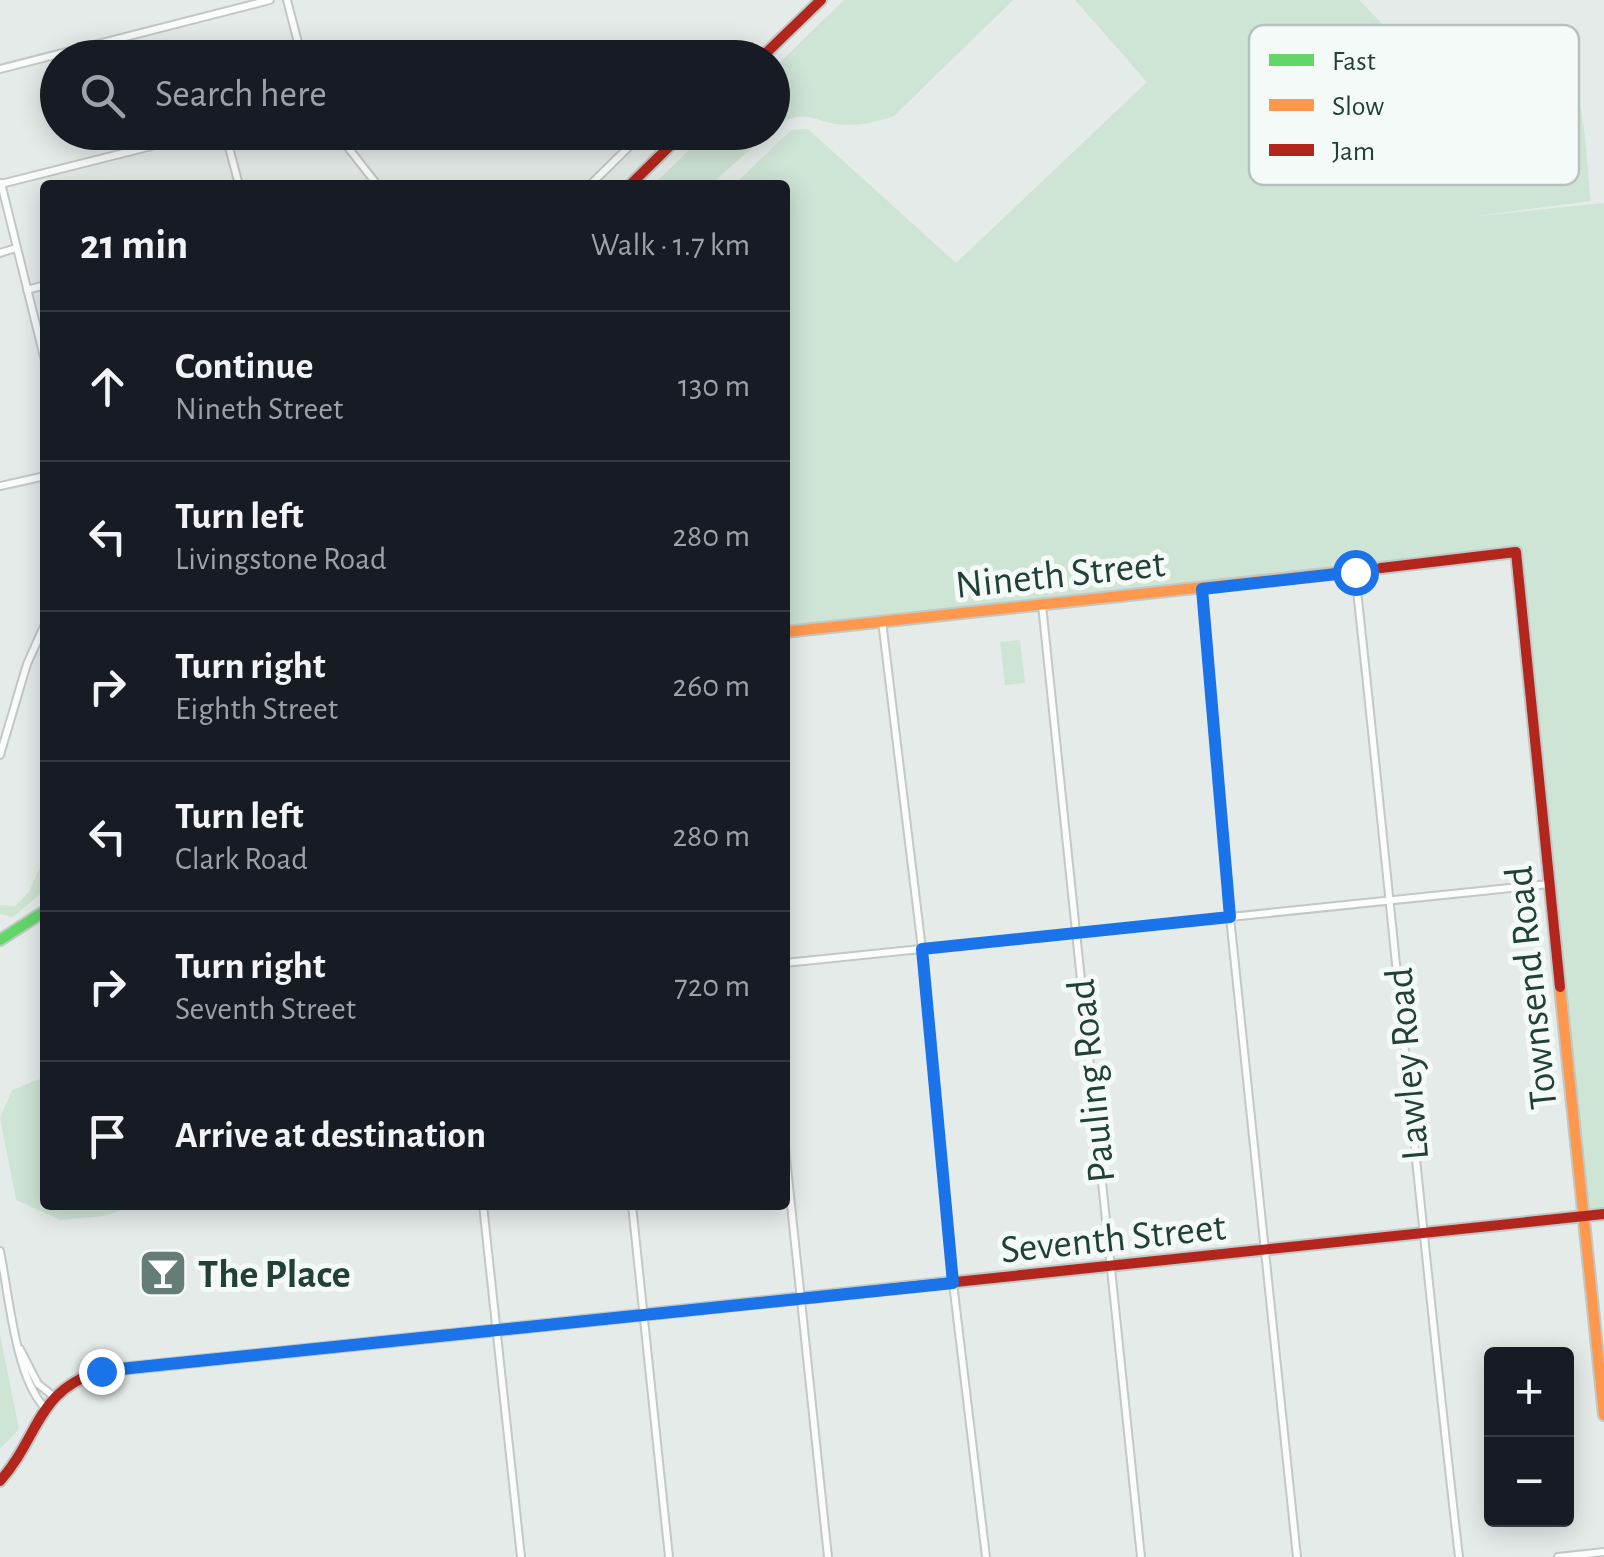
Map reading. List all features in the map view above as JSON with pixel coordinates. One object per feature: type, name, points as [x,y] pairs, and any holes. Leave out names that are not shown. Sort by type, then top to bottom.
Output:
[{"type":"main road","points":[[780,40],[821,0]]},
{"type":"main road","points":[[635,180],[667,150]]},
{"type":"main road","name":"Nineth Street","points":[[790,631],[1355,572],[1511,551],[1517,556]]},
{"type":"main road","name":"Townsend Road","points":[[1517,556],[1604,1415]]},
{"type":"main road","points":[[0,940],[40,914]]},
{"type":"main road","name":"Seventh Street","points":[[0,1481],[24,1450],[52,1395],[79,1376],[101,1371],[1604,1214]]},
{"type":"street","points":[[113,40],[270,0]]},
{"type":"street","points":[[287,0],[297,40]]},
{"type":"street","points":[[0,69],[40,59]]},
{"type":"street","points":[[40,341],[0,182],[132,150]]},
{"type":"street","points":[[230,150],[238,180]]},
{"type":"street","points":[[350,150],[373,180]]},
{"type":"street","points":[[595,180],[626,150]]},
{"type":"street","points":[[661,150],[664,153]]},
{"type":"street","points":[[0,253],[16,248]]},
{"type":"street","points":[[27,290],[40,287]]},
{"type":"street","points":[[0,486],[40,477]]},
{"type":"street","name":"Lawley Road","points":[[1355,572],[1459,1557]]},
{"type":"street","points":[[1202,589],[1230,917],[1297,1557]]},
{"type":"street","name":"Pauling Road","points":[[1042,605],[1141,1557]]},
{"type":"street","points":[[882,622],[922,949],[953,1283],[986,1557]]},
{"type":"street","points":[[0,755],[26,664],[40,635]]},
{"type":"street","points":[[790,962],[1549,884]]},
{"type":"street","points":[[790,1192],[828,1557]]},
{"type":"street","points":[[483,1210],[521,1557]]},
{"type":"street","points":[[633,1210],[669,1557]]},
{"type":"street","points":[[0,1251],[20,1348],[38,1384],[52,1395]]},
{"type":"street","points":[[20,1348],[26,1379],[44,1407]]},
{"type":"street","points":[[1558,1557],[1604,1552]]},
{"type":"green space","points":[[844,0],[1013,0],[894,116],[871,122],[847,125],[801,117],[790,119],[790,52]]},
{"type":"green space","points":[[1075,0],[1359,0],[1383,25],[1249,25],[1249,185],[1579,185],[1579,100],[1591,201],[1468,217],[1604,203],[1604,1214],[1584,1216],[1519,549],[790,628],[790,180],[739,180],[770,150],[790,150],[791,130],[808,129],[956,263],[1147,82]]},
{"type":"green space","points":[[689,150],[750,150],[716,180],[658,180]]},
{"type":"green space","points":[[1020,640],[1025,683],[1005,685],[1000,642]]},
{"type":"green space","points":[[40,867],[40,894],[13,917],[0,914],[0,905],[15,906],[29,892]]},
{"type":"green space","points":[[40,1079],[40,1210],[121,1210],[104,1216],[60,1220],[16,1200],[0,1118],[12,1090]]},
{"type":"green space","points":[[0,1334],[19,1429],[0,1449]]},
{"type":"traffic: fast","points":[[0,940],[40,914]]},
{"type":"traffic: slow","points":[[790,631],[1381,568]]},
{"type":"traffic: slow","points":[[1560,987],[1604,1415]]},
{"type":"traffic: slow","points":[[469,1333],[879,1290]]},
{"type":"traffic: jam","points":[[780,40],[821,0]]},
{"type":"traffic: jam","points":[[635,180],[666,150]]},
{"type":"traffic: jam","points":[[1381,568],[1516,552],[1560,987]]},
{"type":"traffic: jam","points":[[879,1290],[1604,1214]]},
{"type":"traffic: jam","points":[[0,1481],[51,1402],[80,1379],[101,1371],[469,1333]]},
{"type":"place","name":"The Place","points":[[163,1273]]},
{"type":"route","points":[[101,1371],[953,1283],[922,949],[1230,917],[1202,589],[1355,572]]}]
